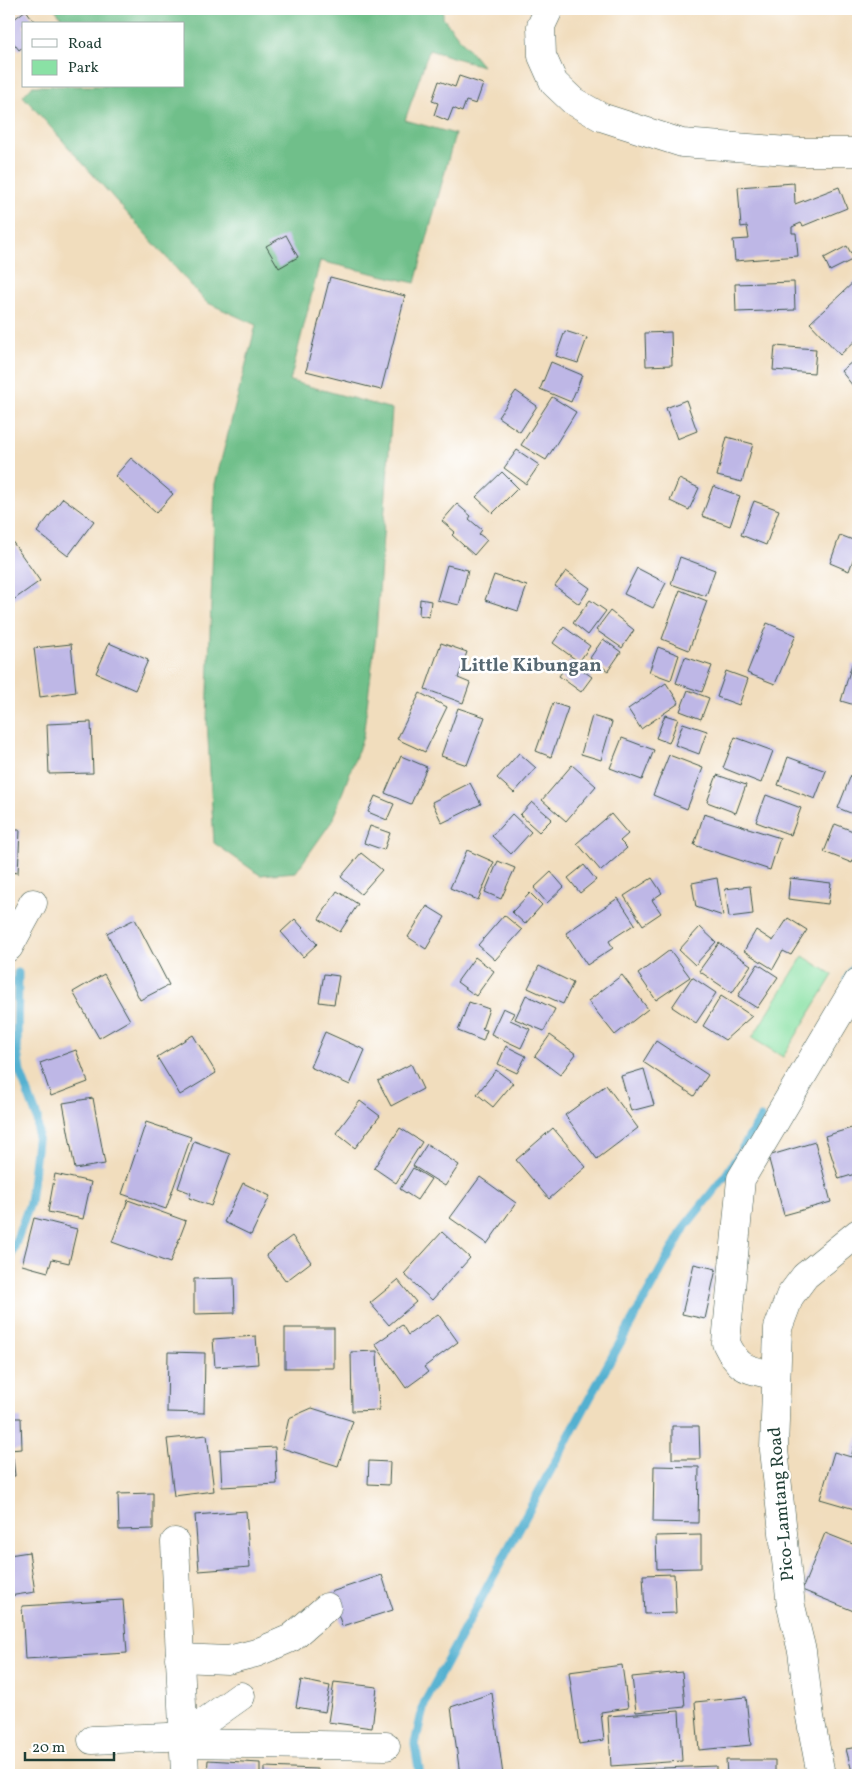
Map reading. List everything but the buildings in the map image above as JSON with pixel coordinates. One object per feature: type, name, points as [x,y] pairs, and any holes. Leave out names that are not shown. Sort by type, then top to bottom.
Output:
[{"type":"street","points":[[549,9],[541,26],[542,56],[554,83],[573,101],[601,117],[682,143],[800,152],[858,152]]},
{"type":"street","points":[[9,947],[33,903]]},
{"type":"street","points":[[776,1376],[741,1366],[734,1359],[726,1343],[741,1179],[858,982]]},
{"type":"street","name":"Pico-Lamtang Road","points":[[821,1775],[810,1717],[802,1651],[791,1606],[774,1450],[778,1328],[790,1296],[805,1276],[858,1233]]},
{"type":"street","points":[[175,1542],[185,1775]]},
{"type":"street","points":[[179,1658],[228,1660],[256,1653],[291,1638],[327,1607]]},
{"type":"street","points":[[182,1739],[241,1696]]},
{"type":"street","points":[[92,1740],[168,1737],[386,1746]]},
{"type":"green space","points":[[55,9],[443,9],[443,18],[482,66],[429,50],[405,120],[455,134],[415,283],[320,261],[290,381],[392,409],[376,634],[363,737],[332,821],[296,872],[260,875],[214,843],[207,721],[215,484],[256,325],[206,302],[23,96],[30,88],[185,88],[185,22],[65,22]]},
{"type":"green space","points":[[803,956],[833,975],[783,1057],[752,1038]]},
{"type":"waterway","points":[[847,980],[858,961]]},
{"type":"waterway","points":[[9,1261],[30,1203],[38,1132],[37,1117],[20,1072],[17,1052],[18,973]]},
{"type":"waterway","points":[[420,1775],[415,1744],[424,1704],[606,1368],[686,1225],[726,1175],[761,1118]]},
{"type":"district","name":"Little Kibungan","points":[[531,666]]}]
